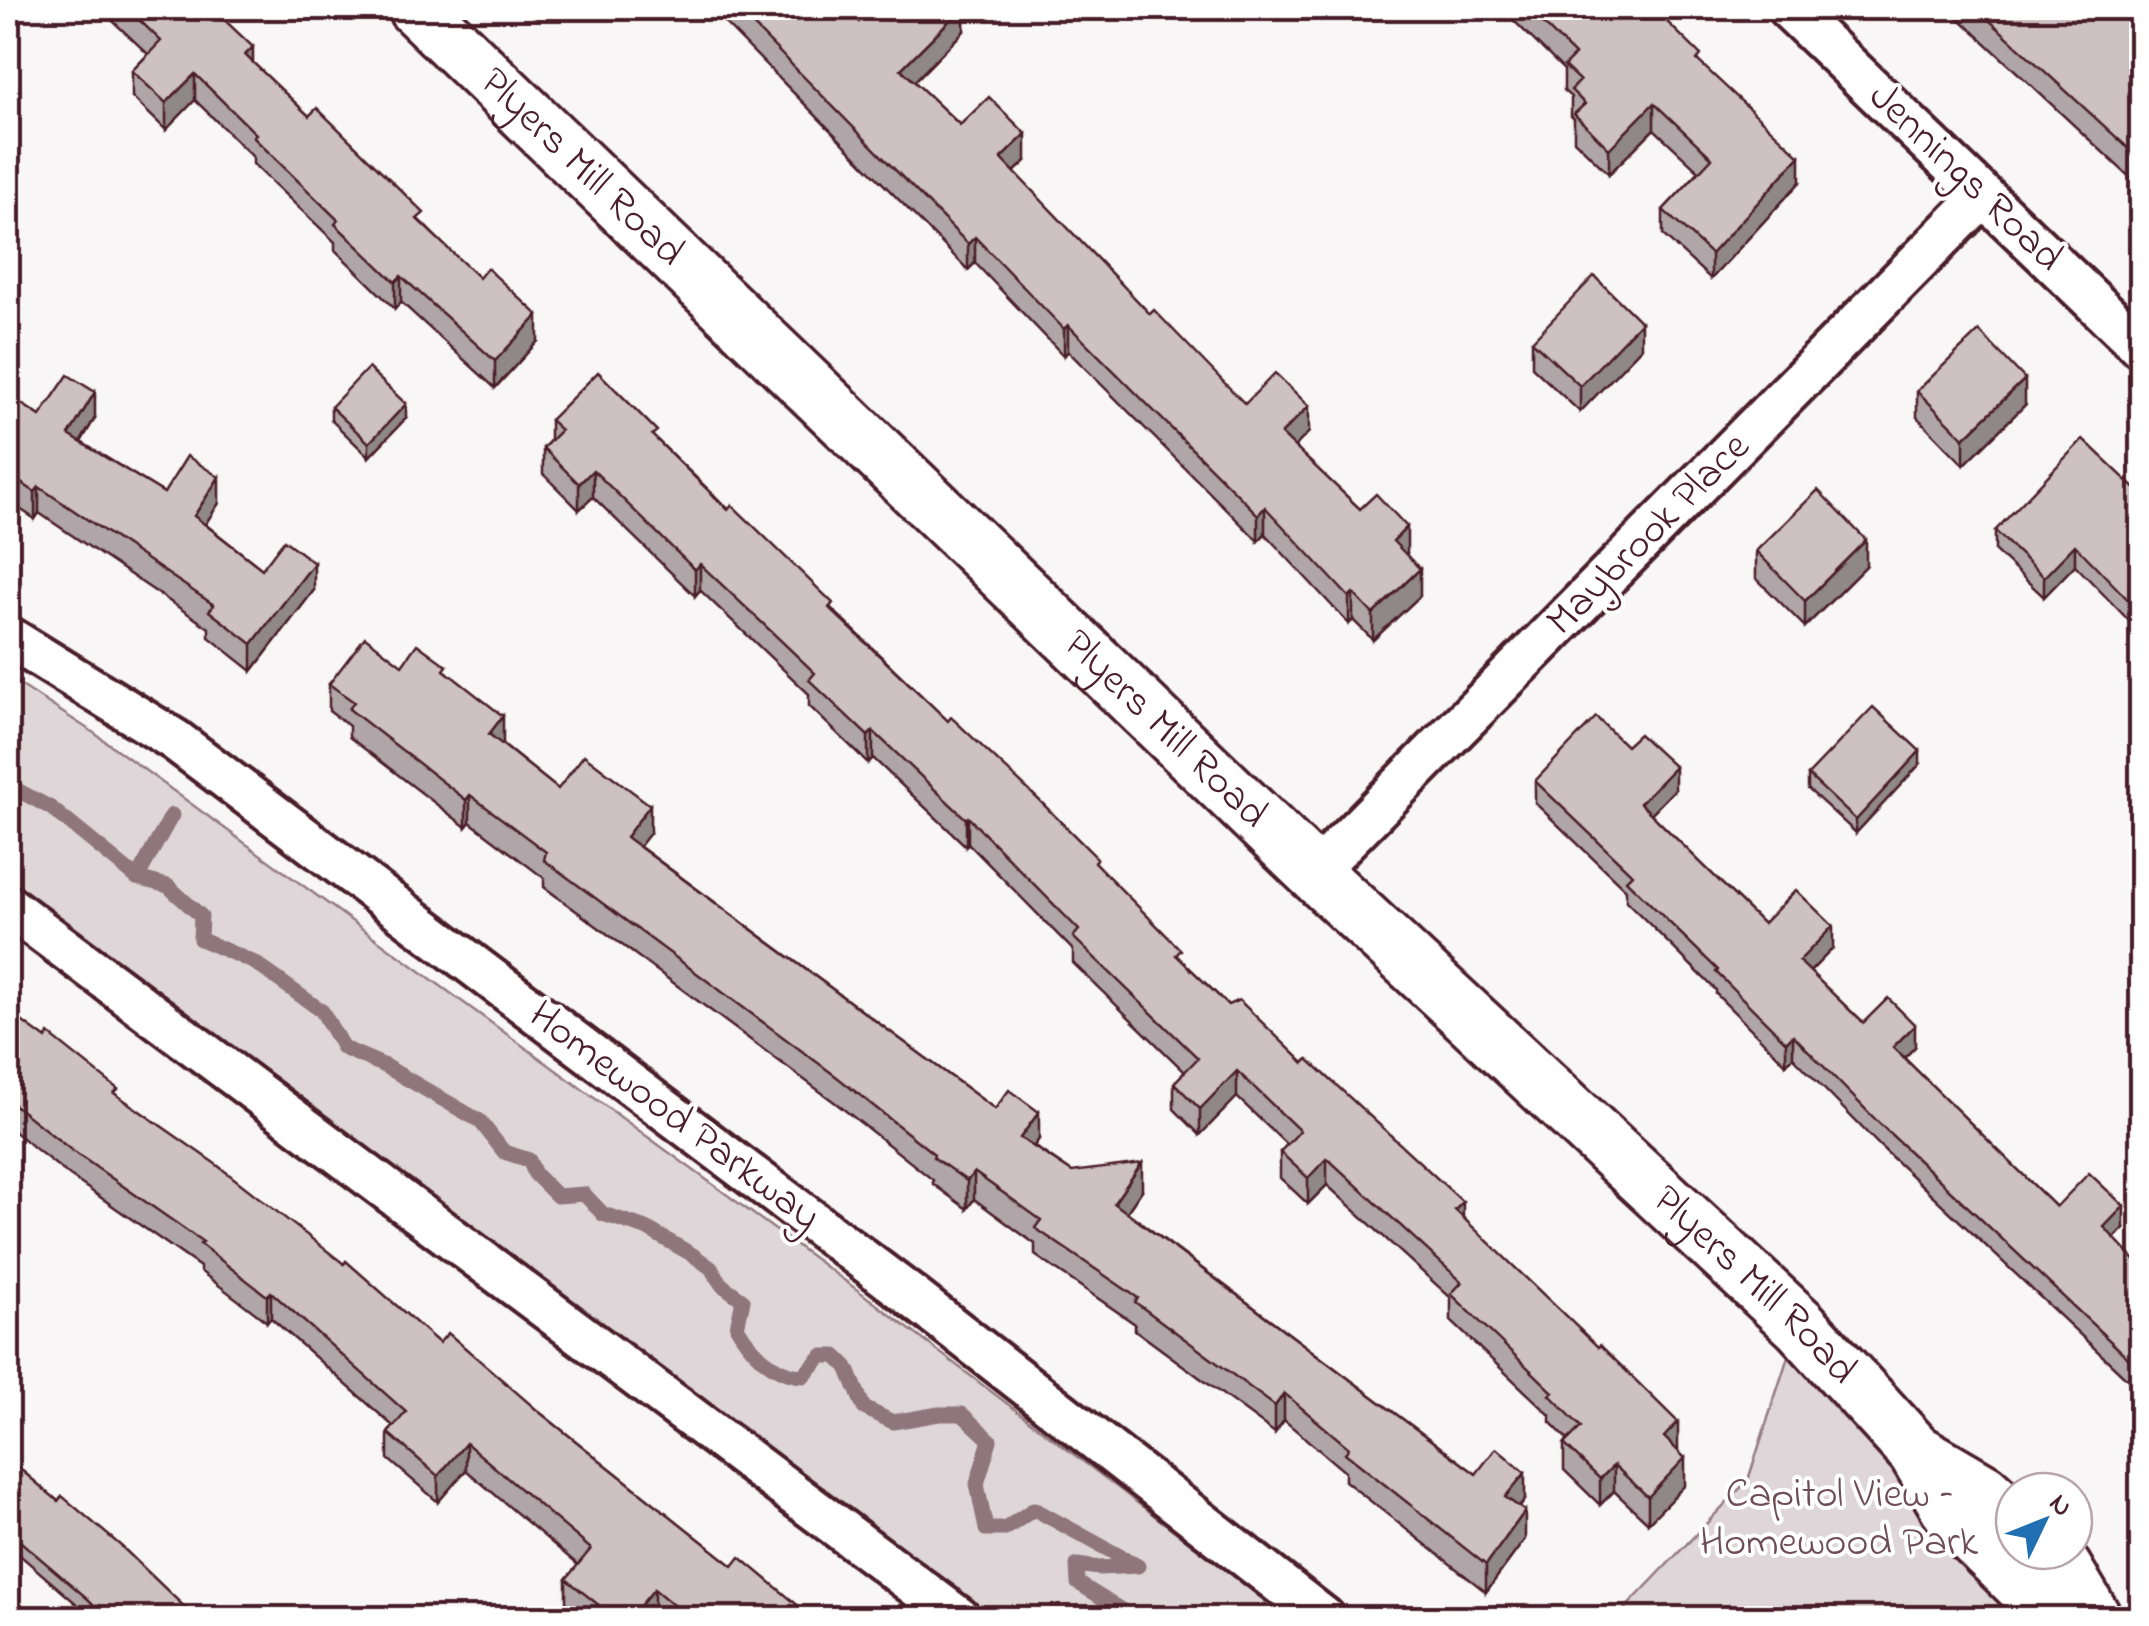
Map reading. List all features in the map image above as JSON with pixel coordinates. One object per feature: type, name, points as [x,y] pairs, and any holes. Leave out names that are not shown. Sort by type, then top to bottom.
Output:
[{"type":"street","name":"Plyers Mill Road","points":[[416,8],[1314,873],[1800,1325],[1916,1452],[1956,1520],[2036,1598],[2074,1618]]},
{"type":"street","name":"Jennings Road","points":[[1788,8],[2142,348]]},
{"type":"street","name":"Maybrook Place","points":[[1314,873],[1983,196]]},
{"type":"street","name":"Homewood Parkway","points":[[8,638],[176,740],[914,1298],[1324,1618]]},
{"type":"street","points":[[8,906],[959,1618]]},
{"type":"street","name":"Plyers Mill Road","points":[[1916,1452],[1994,1501]]},
{"type":"street","points":[[2065,1571],[2093,1618]]},
{"type":"green space","points":[[8,677],[94,733],[863,1294],[1289,1618],[991,1618],[8,887]]},
{"type":"green space","name":"Capitol View – Homewood Park","points":[[1794,1338],[1994,1530],[1994,1571],[2037,1571],[2086,1618],[1616,1618],[1748,1480]]},
{"type":"building","points":[[127,8],[212,8],[253,47],[245,55],[309,116],[317,108],[424,213],[417,219],[479,278],[487,268],[538,315],[495,361],[401,276],[395,282],[335,224],[338,220],[195,74],[166,103],[132,71],[161,41]]},
{"type":"building","points":[[736,8],[845,8],[859,22],[874,8],[962,8],[901,69],[960,125],[989,97],[1026,134],[1001,158],[1150,314],[1154,310],[1245,404],[1275,373],[1309,406],[1281,434],[1360,509],[1376,494],[1407,527],[1393,541],[1420,569],[1373,614],[1353,593],[1349,597],[1265,507],[1258,515],[1068,325],[1064,329],[975,237],[968,244]]},
{"type":"building","points":[[1527,8],[1653,8],[1701,55],[1697,60],[1800,156],[1711,254],[1663,210],[1712,158],[1654,103],[1609,149],[1574,114],[1585,104],[1571,90],[1580,81],[1564,66],[1575,55]]},
{"type":"building","points":[[1976,8],[2142,8],[2142,161]]},
{"type":"building","points":[[1594,276],[1641,322],[1580,386],[1532,341]]},
{"type":"building","points":[[1979,331],[2025,379],[1964,438],[1917,391]]},
{"type":"building","points":[[368,368],[406,404],[369,443],[331,407]]},
{"type":"building","points":[[598,372],[657,431],[652,435],[728,510],[732,505],[833,603],[829,608],[948,721],[951,717],[1097,858],[1094,862],[1181,950],[1176,955],[1228,1005],[1239,1000],[1304,1063],[1308,1059],[1463,1202],[1455,1210],[1678,1422],[1664,1437],[1685,1458],[1648,1497],[1614,1465],[1600,1479],[1564,1444],[1581,1427],[1550,1395],[1553,1392],[1451,1294],[1462,1282],[1327,1158],[1308,1178],[1280,1152],[1300,1131],[1237,1071],[1200,1109],[1174,1083],[1198,1058],[1073,937],[1079,930],[968,817],[873,731],[868,736],[809,680],[815,673],[700,564],[695,570],[593,470],[579,484],[543,448],[561,430],[550,420]]},
{"type":"building","points":[[68,375],[95,392],[69,435],[164,493],[187,456],[219,477],[194,516],[262,569],[284,540],[314,563],[252,644],[209,611],[214,605],[39,487],[35,492],[8,474],[8,395],[40,416]]},
{"type":"building","points":[[2083,439],[2142,495],[2142,614],[2075,545],[2044,577],[1995,531]]},
{"type":"building","points":[[1818,490],[1866,540],[1805,601],[1756,551]]},
{"type":"building","points":[[365,637],[402,665],[417,644],[447,666],[444,670],[503,716],[489,734],[558,789],[584,755],[650,805],[626,837],[995,1109],[1009,1090],[1039,1112],[1020,1138],[1072,1172],[1142,1163],[1114,1203],[1476,1474],[1496,1448],[1525,1473],[1505,1497],[1525,1511],[1486,1565],[1345,1453],[1349,1448],[1284,1393],[1275,1406],[1135,1302],[1138,1298],[1035,1228],[1041,1220],[974,1172],[967,1181],[933,1157],[837,1077],[544,860],[546,852],[470,795],[466,800],[349,709],[354,702],[329,684]]},
{"type":"building","points":[[1873,707],[1920,751],[1856,820],[1808,775]]},
{"type":"building","points":[[1596,717],[1626,746],[1639,734],[1675,767],[1640,803],[1763,924],[1796,890],[1833,926],[1799,961],[1863,1023],[1888,998],[1915,1025],[1893,1047],[2056,1207],[2089,1173],[2124,1206],[2104,1227],[2142,1268],[2142,1371],[1880,1124],[1793,1035],[1786,1042],[1626,880],[1632,874],[1535,781]]},
{"type":"building","points":[[8,1011],[46,1039],[49,1034],[118,1089],[114,1093],[217,1165],[344,1264],[346,1261],[439,1343],[448,1333],[538,1411],[733,1566],[740,1557],[813,1618],[689,1618],[654,1589],[630,1618],[615,1618],[566,1579],[591,1549],[466,1443],[438,1476],[388,1433],[406,1412],[271,1292],[267,1296],[200,1244],[203,1242],[70,1149],[8,1100]]},
{"type":"building","points":[[8,1459],[58,1501],[62,1496],[196,1618],[107,1618],[8,1531]]},
{"type":"waterway","points":[[8,785],[51,808],[137,878],[168,886],[201,916],[200,939],[255,963],[322,1011],[343,1048],[385,1066],[480,1121],[504,1152],[529,1160],[535,1174],[557,1196],[584,1194],[603,1214],[646,1228],[711,1268],[722,1285],[743,1300],[737,1327],[773,1366],[803,1376],[822,1356],[836,1356],[847,1367],[864,1408],[893,1422],[962,1414],[990,1440],[977,1484],[986,1529],[1005,1529],[1034,1509],[1138,1566],[1077,1565],[1078,1583],[1129,1618]]},
{"type":"waterway","points":[[137,878],[172,815]]}]
